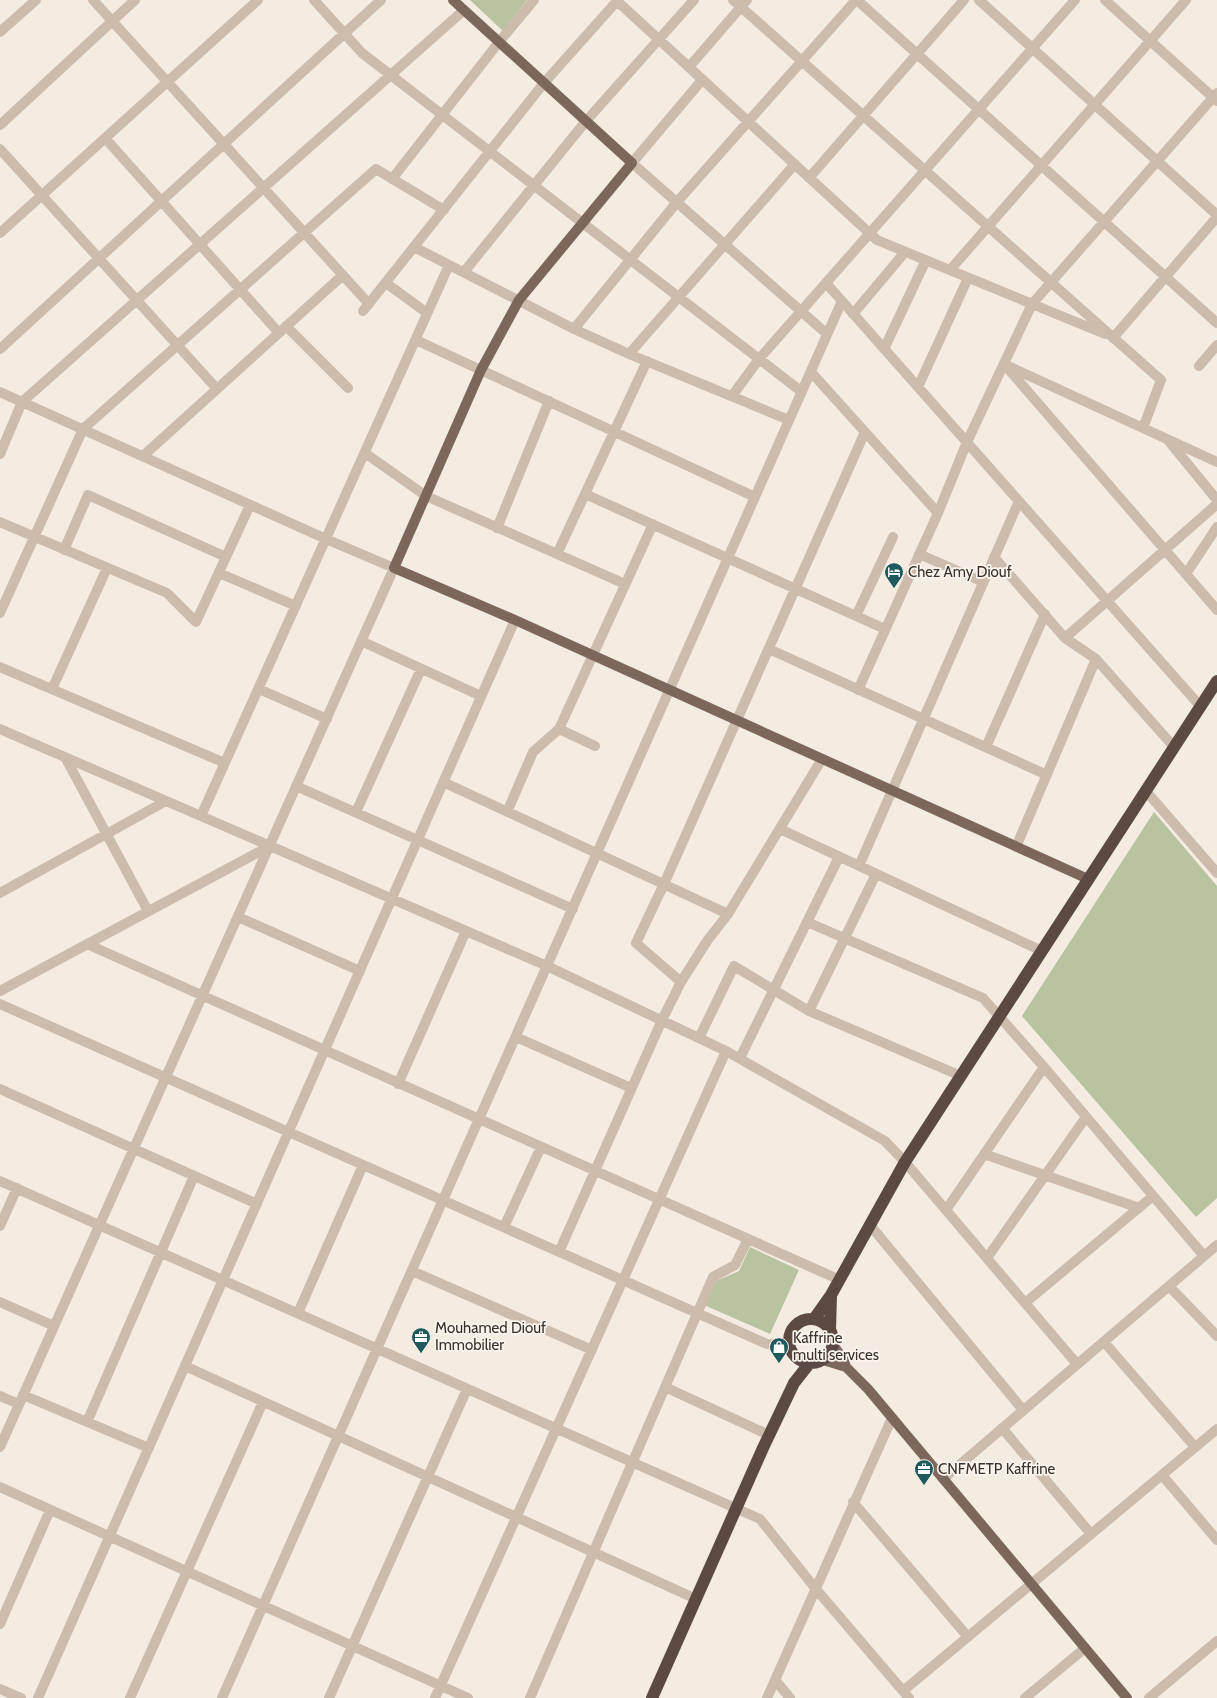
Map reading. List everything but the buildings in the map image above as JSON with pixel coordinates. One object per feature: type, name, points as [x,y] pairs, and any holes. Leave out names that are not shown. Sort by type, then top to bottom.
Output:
[{"type":"highway","points":[[814,1319],[840,1280],[905,1162],[1217,681]]},
{"type":"highway","points":[[830,1330],[831,1295]]},
{"type":"highway","points":[[652,1698],[769,1435],[794,1384],[809,1364],[823,1360],[831,1351],[833,1337],[830,1330],[820,1321],[814,1319],[806,1320],[795,1326],[789,1339],[789,1346],[796,1358],[809,1364]]},
{"type":"highway","points":[[794,1384],[796,1358]]},
{"type":"main road","points":[[452,0],[632,163],[519,300],[481,370],[394,568],[515,620],[1088,879]]},
{"type":"main road","points":[[833,1345],[844,1360],[846,1367]]},
{"type":"main road","points":[[823,1360],[846,1367],[868,1389],[1127,1698]]},
{"type":"street","points":[[0,32],[36,0]]},
{"type":"street","points":[[93,0],[343,275],[366,307],[544,83],[617,0],[877,240],[1113,338]]},
{"type":"street","points":[[0,125],[135,0]]},
{"type":"street","points":[[0,233],[258,0]]},
{"type":"street","points":[[314,0],[362,53],[802,392]]},
{"type":"street","points":[[0,349],[380,0]]},
{"type":"street","points":[[392,178],[534,0]]},
{"type":"street","points":[[464,272],[586,121],[694,0]]},
{"type":"street","points":[[574,328],[677,202],[856,0],[1217,322]]},
{"type":"street","points":[[809,178],[964,0]]},
{"type":"street","points":[[980,0],[1217,216],[1113,338]]},
{"type":"street","points":[[732,396],[760,359],[801,311],[1075,0]]},
{"type":"street","points":[[858,690],[938,513],[967,442],[1032,304],[1216,97],[1105,0]]},
{"type":"street","points":[[950,270],[1186,0]]},
{"type":"street","points":[[689,67],[741,2],[802,61],[863,116],[1162,380],[1143,428]]},
{"type":"street","points":[[0,454],[22,402],[464,10]]},
{"type":"street","points":[[702,80],[632,163],[828,334]]},
{"type":"street","points":[[105,138],[240,290],[282,330],[348,388]]},
{"type":"street","points":[[0,149],[217,389]]},
{"type":"street","points":[[628,354],[795,164]]},
{"type":"street","points":[[0,614],[83,429],[376,169],[444,210]]},
{"type":"street","points":[[414,247],[628,354],[789,420]]},
{"type":"street","points":[[853,314],[905,252]]},
{"type":"street","points":[[884,349],[926,260]]},
{"type":"street","points":[[201,816],[449,265]]},
{"type":"street","points":[[143,456],[343,275]]},
{"type":"street","points":[[918,387],[968,278]]},
{"type":"street","points":[[386,283],[428,313]]},
{"type":"street","points":[[826,283],[1201,707]]},
{"type":"street","points":[[222,1698],[842,301]]},
{"type":"street","points":[[416,340],[755,497]]},
{"type":"street","points":[[1199,366],[1217,345]]},
{"type":"street","points":[[557,554],[647,361]]},
{"type":"street","points":[[1004,364],[1217,462]]},
{"type":"street","points":[[1004,364],[1217,610]]},
{"type":"street","points":[[810,372],[938,513]]},
{"type":"street","points":[[0,392],[326,539],[394,568],[0,1447]]},
{"type":"street","points":[[497,528],[549,402]]},
{"type":"street","points":[[681,982],[636,943],[664,884],[865,432]]},
{"type":"street","points":[[1166,438],[1217,500]]},
{"type":"street","points":[[365,453],[426,496],[625,584]]},
{"type":"street","points":[[585,494],[885,629]]},
{"type":"street","points":[[64,550],[88,495],[226,558]]},
{"type":"street","points":[[858,866],[1018,500]]},
{"type":"street","points":[[1065,638],[1217,504]]},
{"type":"street","points":[[0,522],[167,594],[196,622],[250,505]]},
{"type":"street","points":[[507,812],[533,752],[559,730],[653,524]]},
{"type":"street","points":[[1186,574],[1217,528]]},
{"type":"street","points":[[856,616],[893,537]]},
{"type":"street","points":[[919,554],[983,582]]},
{"type":"street","points":[[994,557],[1065,638],[1096,659],[1174,747]]},
{"type":"street","points":[[52,689],[107,568]]},
{"type":"street","points":[[219,573],[296,606]]},
{"type":"street","points":[[986,747],[1045,614]]},
{"type":"street","points":[[38,1698],[515,620]]},
{"type":"street","points":[[361,641],[481,696]]},
{"type":"street","points":[[769,649],[1047,775]]},
{"type":"street","points":[[1016,847],[1096,659]]},
{"type":"street","points":[[0,667],[225,762]]},
{"type":"street","points":[[356,812],[421,669]]},
{"type":"street","points":[[259,689],[327,718]]},
{"type":"street","points":[[0,729],[547,966],[740,1058],[885,1141],[905,1162],[1077,1364]]},
{"type":"street","points":[[559,730],[595,746]]},
{"type":"street","points":[[65,757],[148,911]]},
{"type":"street","points":[[559,1252],[631,1088],[681,982],[707,941],[728,914],[822,759]]},
{"type":"street","points":[[443,782],[728,914]]},
{"type":"street","points":[[296,786],[572,909]]},
{"type":"street","points":[[1145,790],[1217,873]]},
{"type":"street","points":[[0,893],[166,801]]},
{"type":"street","points":[[780,830],[1042,951]]},
{"type":"street","points":[[0,991],[270,846]]},
{"type":"street","points":[[740,1058],[839,857]]},
{"type":"street","points":[[809,1011],[876,874]]},
{"type":"street","points":[[238,917],[360,971]]},
{"type":"street","points":[[807,922],[983,998],[1086,1116],[1204,1256]]},
{"type":"street","points":[[398,1084],[466,931]]},
{"type":"street","points":[[87,944],[840,1280]]},
{"type":"street","points":[[699,1038],[734,966],[809,1011],[961,1076]]},
{"type":"street","points":[[0,1004],[767,1344],[789,1346]]},
{"type":"street","points":[[516,1036],[631,1088]]},
{"type":"street","points":[[435,1698],[726,1051]]},
{"type":"street","points":[[946,1210],[1044,1067]]},
{"type":"street","points":[[0,1089],[257,1204]]},
{"type":"street","points":[[987,1258],[1086,1116]]},
{"type":"street","points":[[504,1227],[541,1147]]},
{"type":"street","points":[[984,1154],[1140,1208]]},
{"type":"street","points":[[298,1313],[363,1165]]},
{"type":"street","points":[[88,1422],[194,1176]]},
{"type":"street","points":[[0,1180],[760,1519],[815,1588],[906,1695],[968,1637],[1217,1429]]},
{"type":"street","points":[[0,1226],[17,1188]]},
{"type":"street","points":[[1025,1303],[1153,1196]]},
{"type":"street","points":[[870,1225],[1023,1410]]},
{"type":"street","points":[[530,1698],[713,1277],[735,1266],[748,1239]]},
{"type":"street","points":[[943,1479],[1217,1245]]},
{"type":"street","points":[[412,1271],[592,1350]]},
{"type":"street","points":[[1169,1286],[1217,1336]]},
{"type":"street","points":[[0,1302],[54,1326]]},
{"type":"street","points":[[1104,1342],[1195,1447]]},
{"type":"street","points":[[185,1366],[696,1599]]},
{"type":"street","points":[[665,1387],[769,1435]]},
{"type":"street","points":[[332,1697],[352,1646],[468,1389]]},
{"type":"street","points":[[0,1396],[21,1399],[88,1422],[149,1448]]},
{"type":"street","points":[[130,1698],[263,1402]]},
{"type":"street","points":[[767,1698],[853,1502],[892,1418]]},
{"type":"street","points":[[1002,1428],[1092,1534]]},
{"type":"street","points":[[1162,1475],[1217,1540]]},
{"type":"street","points":[[0,1487],[468,1698]]},
{"type":"street","points":[[853,1502],[968,1637]]},
{"type":"street","points":[[0,1624],[50,1510]]},
{"type":"street","points":[[1149,1698],[1217,1641]]},
{"type":"street","points":[[1026,1698],[1085,1648]]},
{"type":"street","points":[[775,1680],[790,1698]]},
{"type":"street","points":[[0,1689],[21,1698]]},
{"type":"green space","points":[[470,0],[527,0],[503,31]]},
{"type":"green space","points":[[1154,812],[1217,886],[1217,1198],[1196,1217],[1022,1016]]},
{"type":"green space","points":[[750,1247],[799,1270],[770,1334],[704,1305],[716,1281],[739,1271]]},
{"type":"place","name":"Chez Amy Diouf","points":[[894,589]]},
{"type":"place","name":"Mouhamed Diouf Immobilier","points":[[421,1354]]},
{"type":"place","name":"Kaffrine multi services","points":[[779,1364]]},
{"type":"place","name":"CNFMETP Kaffrine","points":[[924,1486]]}]
